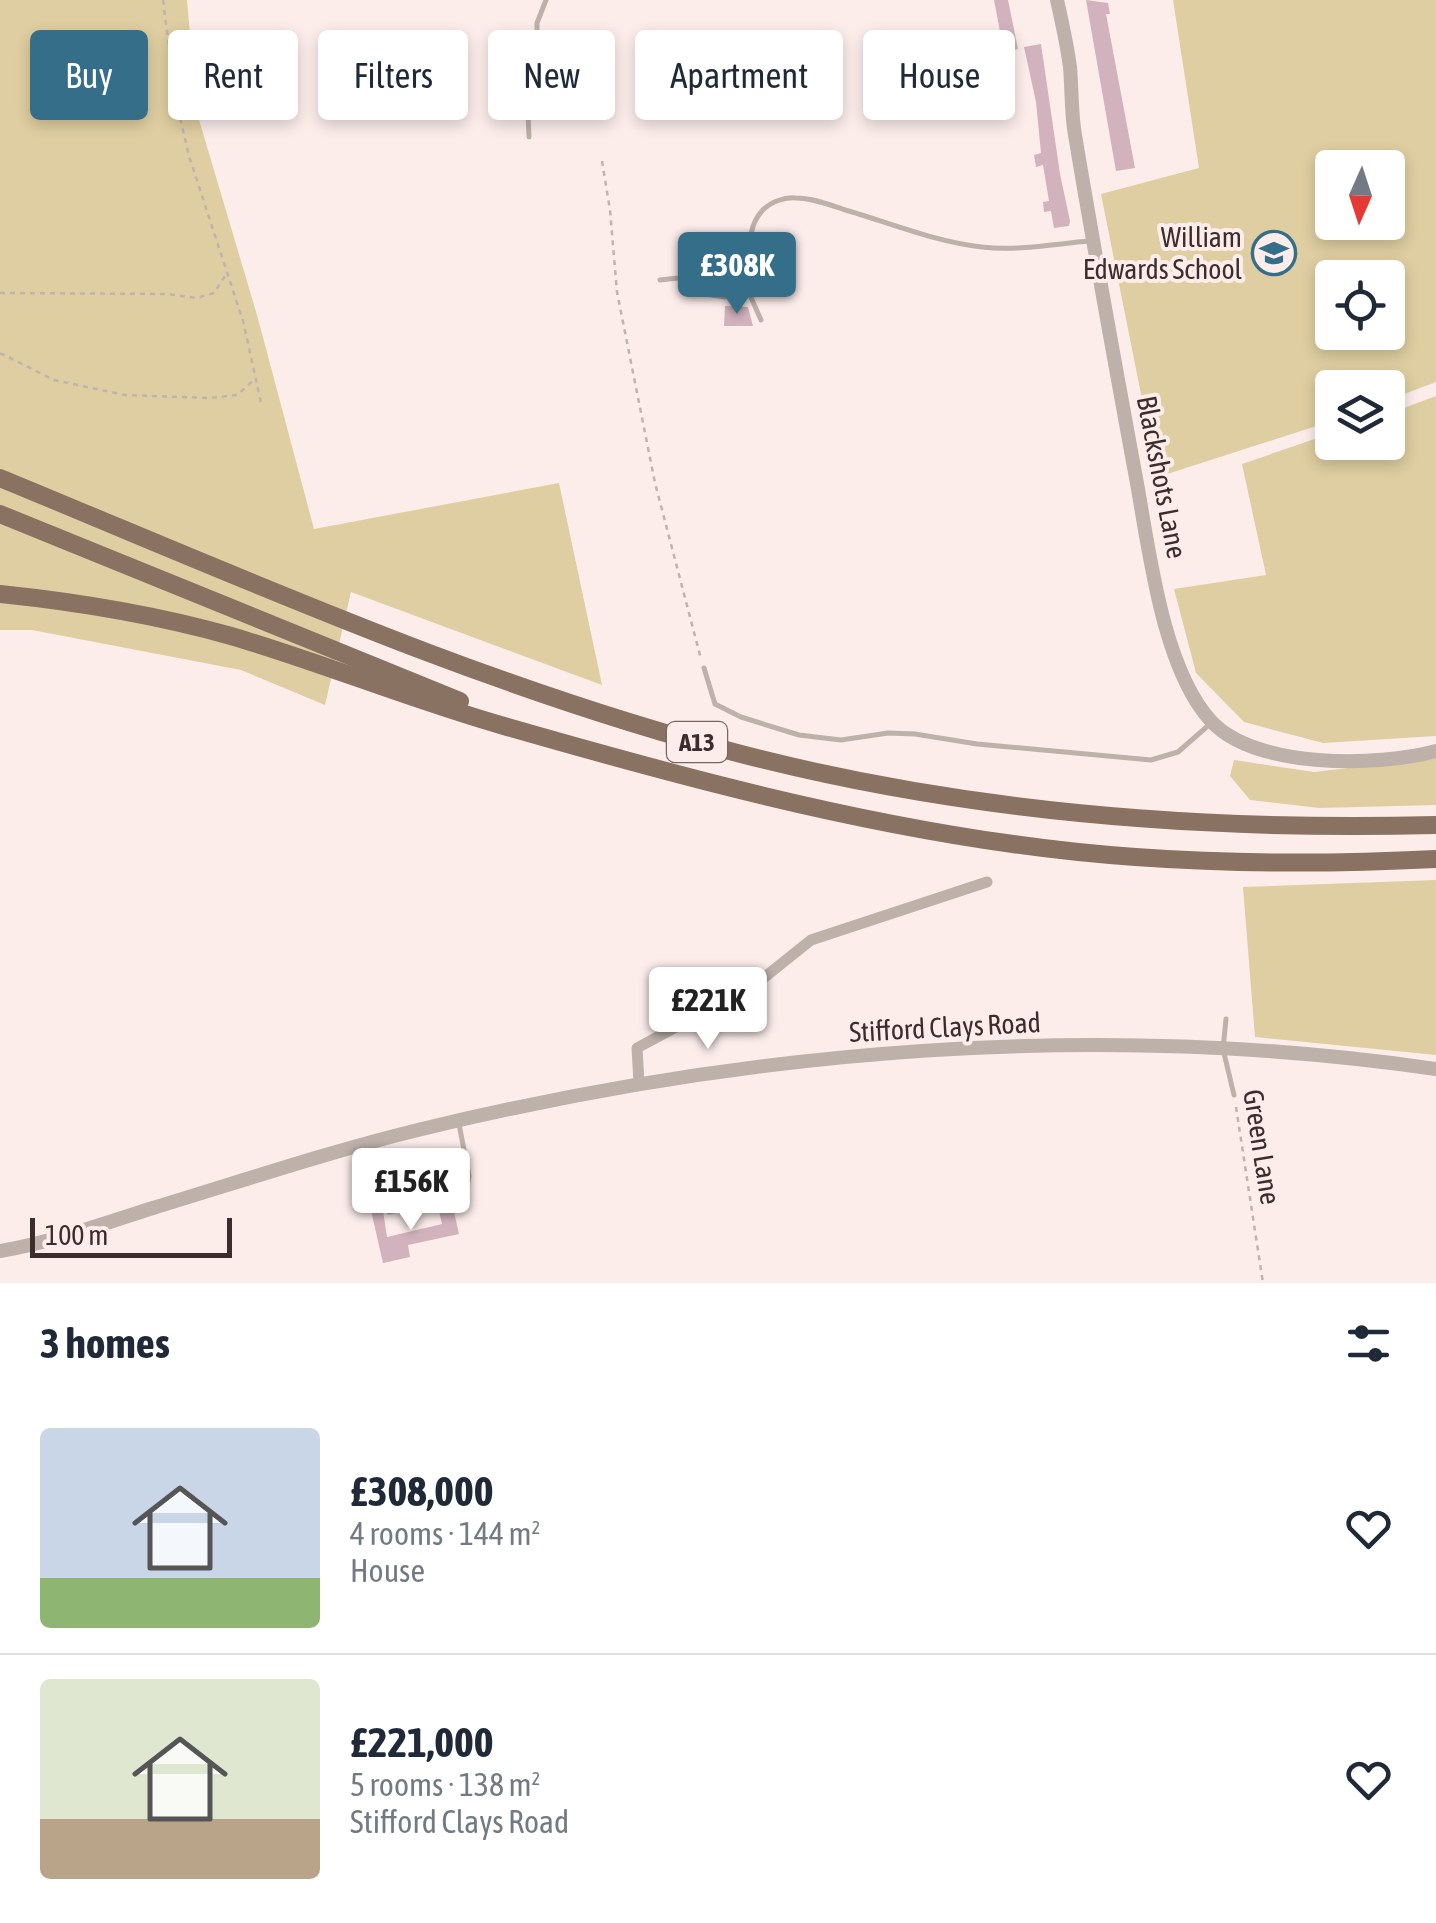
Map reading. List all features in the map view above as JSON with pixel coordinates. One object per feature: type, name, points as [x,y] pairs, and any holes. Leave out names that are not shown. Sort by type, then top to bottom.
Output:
[{"type":"highway","name":"A13","points":[[0,478],[494,677],[758,758],[952,798],[1106,818],[1274,826],[1436,825]]},
{"type":"highway","name":"A13","points":[[0,514],[383,672],[635,763],[732,789],[1016,845],[1162,859],[1436,859]]},
{"type":"highway","points":[[0,594],[53,599],[194,626],[481,720],[635,763]]},
{"type":"street","name":"Blackshots Lane","points":[[1057,0],[1070,64],[1074,130],[1145,528],[1181,674],[1212,722],[1248,744],[1279,754],[1337,763],[1416,757],[1436,751]]},
{"type":"street","points":[[639,1083],[637,1048],[756,984],[810,940],[987,882]]},
{"type":"street","name":"Stifford Clays Road","points":[[0,1251],[64,1237],[242,1180],[459,1121],[639,1083],[820,1060],[950,1049],[1080,1045],[1331,1056],[1436,1069]]},
{"type":"lane","points":[[528,137],[526,89],[537,65],[537,23],[546,0]]},
{"type":"lane","points":[[761,320],[746,286],[750,234],[756,218],[769,205],[800,197],[985,248],[1095,240]]},
{"type":"lane","points":[[660,280],[688,277],[750,234]]},
{"type":"lane","points":[[688,277],[692,292],[700,295],[734,296],[746,286]]},
{"type":"lane","points":[[704,668],[715,704],[799,734],[840,740],[888,732],[1151,760],[1178,752],[1212,722]]},
{"type":"lane","name":"Green Lane","points":[[1226,1019],[1224,1049],[1234,1095]]},
{"type":"lane","points":[[390,1212],[452,1197],[467,1187],[459,1121]]},
{"type":"path","points":[[163,0],[175,96],[202,201],[227,271],[262,408]]},
{"type":"path","points":[[602,161],[617,292],[649,450],[704,668]]},
{"type":"path","points":[[0,293],[168,294],[196,298],[214,293],[227,271]]},
{"type":"path","points":[[0,353],[54,380],[125,395],[172,399],[226,396],[248,388],[256,378]]},
{"type":"path","name":"Green Lane","points":[[1234,1095],[1263,1283]]},
{"type":"shaded area","points":[[0,0],[187,0],[190,30],[168,30],[168,120],[199,120],[257,315],[314,529],[559,483],[602,685],[351,592],[325,705],[241,670],[32,630],[0,630]]},
{"type":"shaded area","name":"William Edwards School","points":[[1173,0],[1436,0],[1436,382],[1405,394],[1405,370],[1315,370],[1315,426],[1161,476],[1154,459],[1101,194],[1199,168]]},
{"type":"shaded area","points":[[1436,396],[1436,736],[1323,743],[1244,722],[1196,673],[1174,589],[1266,575],[1242,464],[1315,439],[1315,460],[1405,460],[1405,408]]},
{"type":"shaded area","points":[[1436,758],[1436,805],[1319,808],[1250,800],[1230,776],[1234,760],[1314,772]]},
{"type":"shaded area","points":[[1436,880],[1436,1055],[1255,1037],[1243,887]]},
{"type":"building","points":[[994,0],[1008,0],[1014,30],[1000,30]]},
{"type":"building","points":[[1086,0],[1108,3],[1110,14],[1106,14],[1135,168],[1116,171]]},
{"type":"building","points":[[1041,44],[1070,221],[1069,226],[1054,228],[1051,211],[1044,212],[1043,202],[1049,201],[1043,165],[1036,167],[1034,155],[1041,153],[1036,102],[1024,47]]},
{"type":"building","points":[[725,306],[748,307],[753,326],[724,326]]},
{"type":"building","points":[[430,1180],[433,1195],[395,1204],[391,1189]]},
{"type":"building","points":[[452,1203],[459,1234],[408,1245],[410,1257],[383,1263],[370,1206],[382,1204],[387,1237],[442,1224],[438,1207]]},
{"type":"place","name":"William Edwards School","points":[[1274,253]]}]
